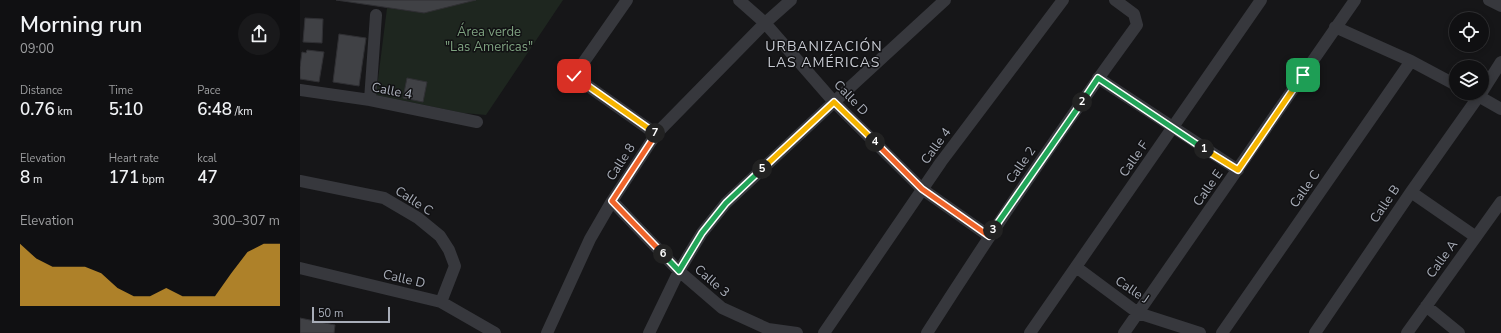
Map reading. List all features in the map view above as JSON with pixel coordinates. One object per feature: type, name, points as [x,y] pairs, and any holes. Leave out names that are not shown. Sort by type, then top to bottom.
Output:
[{"type":"street","points":[[627,0],[574,76],[656,134]]},
{"type":"street","name":"Calle D","points":[[739,0],[765,23],[834,102],[922,189],[989,236]]},
{"type":"street","name":"Calle 8","points":[[547,333],[590,239],[612,201],[656,134],[765,23],[791,0]]},
{"type":"street","points":[[649,333],[679,271],[702,233],[726,203],[946,0]]},
{"type":"street","name":"Calle 4","points":[[824,333],[922,189],[1063,0]]},
{"type":"street","name":"Calle 2","points":[[927,333],[989,236],[1098,78],[1137,25],[1134,14],[1115,0]]},
{"type":"street","name":"Calle F","points":[[1030,333],[1261,0]]},
{"type":"street","name":"Calle E","points":[[1124,333],[1355,0]]},
{"type":"street","points":[[1489,0],[1501,6]]},
{"type":"street","points":[[370,100],[376,14]]},
{"type":"street","points":[[1335,27],[1411,61],[1449,80]]},
{"type":"street","name":"Calle C","points":[[1222,333],[1411,61]]},
{"type":"street","name":"Calle B","points":[[1489,79],[1501,62]]},
{"type":"street","points":[[1098,78],[1238,170]]},
{"type":"street","name":"Calle 4","points":[[300,90],[370,100],[477,122]]},
{"type":"street","name":"Calle B","points":[[1315,333],[1475,100]]},
{"type":"street","points":[[1488,100],[1501,109]]},
{"type":"street","name":"Calle C","points":[[300,181],[384,198],[418,218],[440,236],[450,250],[455,266],[441,302]]},
{"type":"street","points":[[1411,192],[1476,237]]},
{"type":"street","name":"Calle 3","points":[[612,201],[679,271],[722,308],[768,329],[797,333]]},
{"type":"street","name":"Calle A","points":[[1407,333],[1501,202]]},
{"type":"street","name":"Calle D","points":[[300,268],[441,302],[495,333]]},
{"type":"street","name":"Calle J","points":[[1076,268],[1138,314],[1200,333]]},
{"type":"street","points":[[1426,306],[1459,333]]},
{"type":"green space","name":"Área verde \"Las Americas\"","points":[[476,0],[563,0],[486,115],[463,113],[376,95],[387,8],[424,13]]},
{"type":"building","points":[[336,0],[476,0],[424,13]]},
{"type":"building","points":[[305,18],[323,19],[322,43],[303,42]]},
{"type":"building","points":[[339,34],[366,38],[359,86],[333,82]]},
{"type":"building","points":[[307,50],[324,52],[319,82],[300,79],[302,52],[306,53]]},
{"type":"building","points":[[407,78],[427,82],[423,102],[403,98]]},
{"type":"building","points":[[300,318],[335,325],[334,333],[300,333]]},
{"type":"district","name":"URBANIZACIÓN LAS AMÉRICAS","points":[[824,54]]},
{"type":"route","points":[[574,76],[656,134],[612,201],[679,271],[702,233],[726,203],[834,102],[922,189],[989,236],[1098,78],[1238,170],[1303,75]]}]
